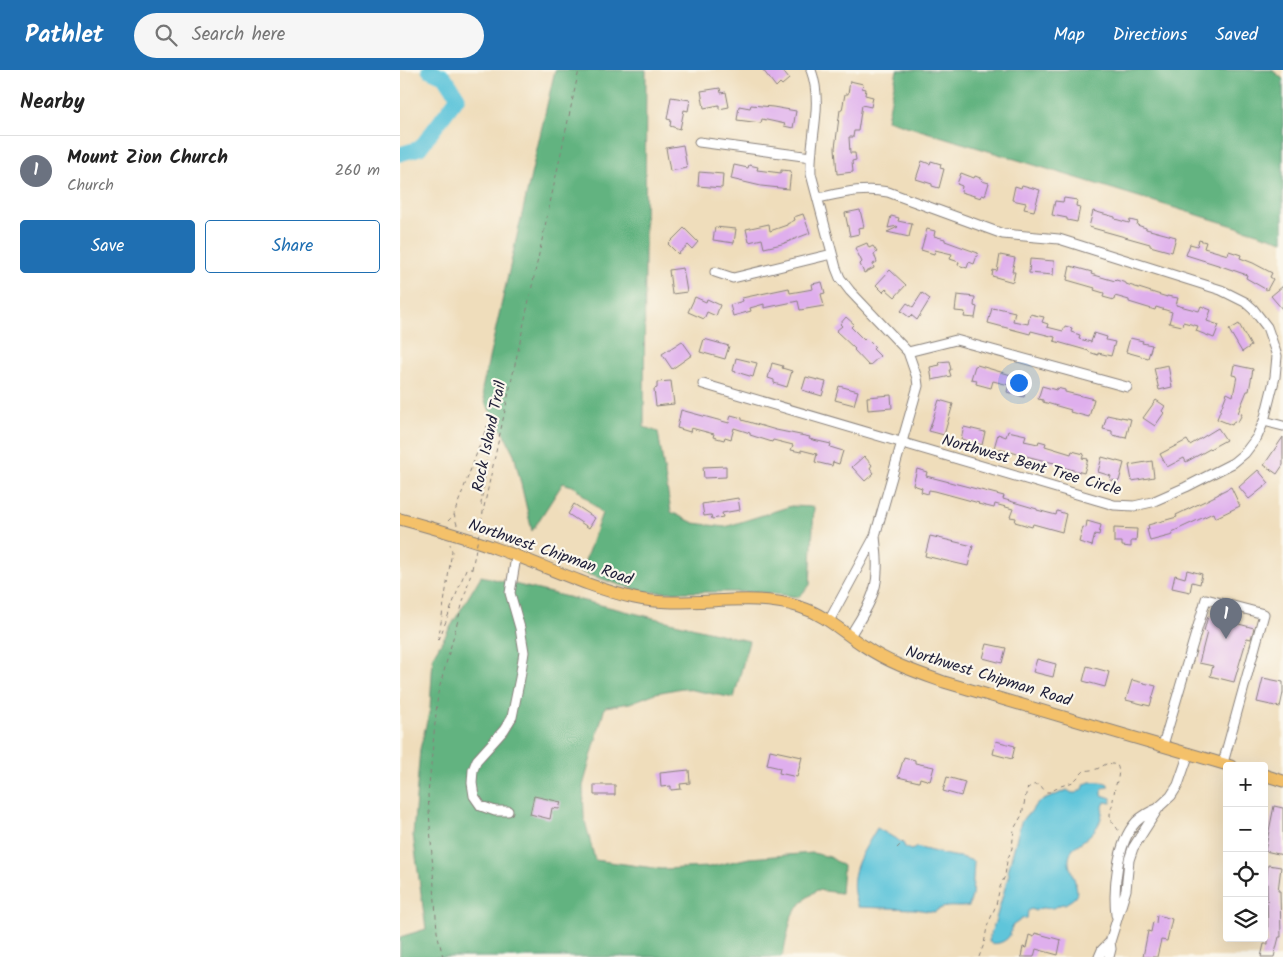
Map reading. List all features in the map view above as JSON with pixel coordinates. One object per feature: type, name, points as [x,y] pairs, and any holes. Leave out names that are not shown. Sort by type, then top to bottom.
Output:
[{"type":"main road","name":"Northwest Chipman Road","points":[[400,520],[461,536],[571,577],[635,598],[658,601],[697,602],[758,600],[790,604],[814,612],[863,646],[901,667],[1223,764]]},
{"type":"main road","points":[[1268,776],[1283,781]]},
{"type":"street","points":[[811,70],[817,98],[811,174],[836,268],[840,278],[850,291],[908,352],[918,386],[875,536],[829,621]]},
{"type":"street","points":[[699,142],[811,157]]},
{"type":"street","name":"Northwest Bent Tree Circle","points":[[703,384],[1114,505],[1134,506],[1152,502],[1186,487],[1233,463],[1245,453],[1257,437],[1264,421],[1276,372],[1277,356],[1267,327],[1245,302],[1234,296],[1221,290],[1059,240],[1002,234],[888,192],[874,189],[860,190],[818,198]]},
{"type":"street","points":[[715,272],[733,278],[832,254]]},
{"type":"street","points":[[908,352],[956,340],[1127,388]]},
{"type":"street","points":[[1264,421],[1283,426]]},
{"type":"street","points":[[850,636],[870,603],[876,586],[878,571],[875,536]]},
{"type":"street","points":[[508,812],[495,811],[481,806],[474,796],[472,782],[473,770],[477,760],[504,730],[512,717],[520,682],[524,652],[520,628],[510,593],[516,557]]},
{"type":"street","points":[[1163,746],[1206,599],[1264,614],[1228,762]]},
{"type":"street","points":[[1109,957],[1110,942],[1116,920],[1114,898],[1121,852],[1129,832],[1136,822],[1146,813],[1159,808],[1178,785],[1189,753]]},
{"type":"street","points":[[1099,957],[1102,950],[1110,942]]},
{"type":"path","name":"Rock Island Trail","points":[[443,957],[437,932],[428,795],[438,693],[472,569],[579,70]]},
{"type":"path","points":[[446,524],[454,514],[487,426],[491,426],[481,504],[484,507]]},
{"type":"path","points":[[454,514],[457,527]]},
{"type":"path","points":[[449,541],[452,551],[438,642],[466,568],[472,569]]},
{"type":"path","points":[[452,551],[456,546]]},
{"type":"path","points":[[979,957],[987,927],[1005,876],[1007,861],[1012,848],[1014,829],[1022,815],[1027,789],[1030,786],[1038,784],[1046,792],[1050,792],[1073,782],[1084,772],[1097,770],[1108,763],[1117,765],[1119,774],[1110,819],[1119,833]]},
{"type":"path","points":[[897,848],[903,842]]},
{"type":"green space","points":[[555,70],[646,70],[644,427],[658,432],[671,512],[694,523],[725,527],[791,506],[814,507],[810,585],[799,597],[758,592],[645,592],[581,572],[602,513],[575,487],[563,483],[532,531],[514,454],[496,419],[486,405],[482,389]]},
{"type":"green space","points":[[897,70],[1272,70],[1283,79],[1283,241],[887,120]]},
{"type":"green space","points":[[481,576],[749,641],[734,698],[682,688],[656,693],[630,703],[605,707],[583,786],[584,817],[595,860],[661,869],[709,867],[749,858],[813,853],[830,857],[843,866],[841,893],[817,890],[804,900],[792,915],[781,957],[400,957],[400,937],[426,929],[413,835],[420,749],[430,709],[433,656]]},
{"type":"water","points":[[1090,782],[1108,784],[1108,787],[1102,788],[1102,795],[1111,798],[1111,803],[1105,802],[1097,827],[1073,848],[1069,857],[1077,894],[1065,904],[1054,908],[1040,908],[1035,911],[1031,909],[1028,911],[1027,918],[1012,926],[1010,935],[1006,940],[997,943],[989,942],[1009,874],[1008,871],[1021,822],[1039,802],[1067,790],[1077,793],[1083,789],[1085,784]]},
{"type":"water","points":[[877,828],[903,843],[910,850],[916,847],[974,862],[972,896],[969,906],[947,907],[934,912],[915,909],[858,907],[854,896],[854,875],[861,856]]},
{"type":"building","points":[[763,70],[782,70],[789,79],[776,87]]},
{"type":"building","points":[[850,81],[863,84],[862,88],[866,89],[865,95],[873,97],[871,107],[862,105],[858,131],[854,131],[853,137],[849,137],[850,153],[855,153],[856,160],[852,161],[853,172],[837,174],[835,148],[840,110],[842,110],[845,94],[848,94]]},
{"type":"building","points":[[720,88],[721,93],[726,92],[729,107],[719,109],[719,105],[704,108],[701,91]]},
{"type":"building","points":[[671,97],[690,100],[688,111],[684,110],[680,129],[670,126],[671,120],[667,119]]},
{"type":"building","points":[[751,105],[796,111],[793,128],[784,126],[785,124],[762,119],[761,123],[737,120],[739,106],[750,108]]},
{"type":"building","points":[[683,145],[687,168],[670,171],[666,148]]},
{"type":"building","points":[[922,161],[930,164],[931,161],[941,164],[940,168],[944,169],[939,188],[916,179]]},
{"type":"building","points":[[734,165],[748,168],[749,165],[758,167],[757,170],[781,173],[781,170],[791,171],[789,189],[761,186],[731,179]]},
{"type":"building","points":[[699,172],[723,174],[722,188],[698,186]]},
{"type":"building","points":[[961,173],[974,178],[975,176],[989,183],[985,196],[982,195],[981,198],[961,192],[962,186],[957,184]]},
{"type":"building","points":[[1022,185],[1040,190],[1034,211],[1024,209],[1026,203],[1012,200],[1015,186],[1021,188]]},
{"type":"building","points":[[1064,198],[1077,200],[1076,206],[1080,207],[1077,222],[1052,215],[1055,201],[1063,202]]},
{"type":"building","points":[[860,210],[864,227],[858,228],[859,234],[850,236],[845,213]]},
{"type":"building","points":[[1093,211],[1129,223],[1130,220],[1138,222],[1137,225],[1146,229],[1176,237],[1172,252],[1089,227]]},
{"type":"building","points":[[803,214],[810,233],[782,244],[764,248],[762,239],[749,242],[746,229],[769,224],[770,231],[787,225],[795,220],[794,217]]},
{"type":"building","points":[[891,216],[899,218],[898,221],[912,224],[909,237],[887,232],[898,227],[888,228]]},
{"type":"building","points":[[715,227],[736,229],[734,243],[713,240]]},
{"type":"building","points":[[684,228],[698,242],[692,249],[688,245],[678,254],[668,244]]},
{"type":"building","points":[[927,229],[935,231],[934,236],[978,253],[974,264],[969,262],[967,268],[958,265],[959,262],[950,259],[952,254],[935,250],[934,254],[921,250]]},
{"type":"building","points":[[1199,240],[1206,242],[1204,248],[1228,255],[1229,251],[1241,255],[1240,258],[1272,273],[1270,277],[1273,279],[1267,290],[1246,278],[1247,275],[1186,255],[1190,244],[1197,246]]},
{"type":"building","points":[[867,243],[869,248],[873,246],[877,252],[874,254],[877,262],[873,264],[874,268],[864,273],[860,264],[862,262],[855,248]]},
{"type":"building","points":[[1000,255],[1015,258],[1012,272],[1015,272],[1013,282],[992,276],[993,270],[997,271]]},
{"type":"building","points":[[1030,259],[1054,261],[1053,275],[1029,273]]},
{"type":"building","points":[[1070,266],[1167,297],[1178,298],[1176,305],[1199,311],[1201,306],[1211,310],[1207,321],[1219,325],[1214,338],[1196,331],[1198,326],[1183,322],[1182,326],[1169,323],[1172,312],[1156,307],[1155,310],[1115,296],[1114,300],[1103,297],[1104,293],[1094,290],[1095,288],[1067,280]]},
{"type":"building","points":[[683,268],[687,292],[672,294],[669,270]]},
{"type":"building","points":[[890,270],[906,285],[895,297],[886,289],[883,292],[876,285]]},
{"type":"building","points":[[822,282],[825,293],[821,294],[824,306],[800,310],[798,301],[764,308],[764,304],[750,308],[751,311],[733,316],[730,305],[743,301],[742,298],[789,288],[790,293],[813,289],[812,284]]},
{"type":"building","points":[[1283,286],[1283,310],[1271,296]]},
{"type":"building","points":[[922,293],[930,299],[917,320],[901,311],[907,303],[913,307]]},
{"type":"building","points":[[957,295],[975,297],[974,306],[977,307],[975,318],[964,317],[965,312],[955,311]]},
{"type":"building","points":[[695,297],[706,302],[707,299],[720,305],[716,316],[707,312],[704,319],[688,312]]},
{"type":"building","points":[[992,308],[1015,312],[1013,321],[1028,324],[1030,314],[1044,317],[1042,322],[1048,324],[1047,327],[1063,331],[1065,326],[1072,328],[1071,332],[1080,335],[1079,339],[1091,342],[1094,333],[1107,337],[1106,340],[1115,342],[1111,356],[1098,353],[1098,355],[1054,341],[1055,337],[1031,331],[1030,334],[988,323]]},
{"type":"building","points":[[846,317],[854,324],[851,327],[864,340],[866,338],[875,347],[873,349],[880,356],[869,366],[836,331],[842,326],[840,324]]},
{"type":"building","points":[[1239,324],[1251,346],[1242,352],[1229,330]]},
{"type":"building","points":[[1130,338],[1152,345],[1148,358],[1126,352]]},
{"type":"building","points":[[704,339],[729,346],[725,359],[700,352]]},
{"type":"building","points":[[682,341],[692,355],[672,369],[662,354]]},
{"type":"building","points":[[736,358],[757,363],[753,377],[733,371]]},
{"type":"building","points":[[949,361],[951,376],[932,380],[930,367],[940,365],[939,362]]},
{"type":"building","points":[[772,363],[792,371],[787,387],[774,383],[774,380],[768,378]]},
{"type":"building","points":[[977,365],[1028,380],[1024,397],[1007,392],[1009,385],[993,381],[991,388],[976,384],[977,380],[971,379]]},
{"type":"building","points":[[1168,365],[1172,387],[1159,390],[1154,368]]},
{"type":"building","points":[[1234,365],[1253,369],[1249,391],[1247,391],[1238,413],[1242,414],[1238,422],[1234,421],[1232,425],[1217,419],[1227,393],[1233,396],[1237,376],[1232,375]]},
{"type":"building","points":[[806,377],[826,382],[822,396],[802,390]]},
{"type":"building","points":[[671,381],[674,404],[656,406],[654,389],[657,388],[657,382]]},
{"type":"building","points":[[839,386],[858,391],[854,405],[835,400]]},
{"type":"building","points":[[1042,386],[1056,390],[1057,388],[1065,390],[1065,392],[1094,399],[1089,417],[1070,412],[1071,410],[1038,399]]},
{"type":"building","points":[[891,395],[892,408],[868,410],[867,397]]},
{"type":"building","points":[[939,400],[953,404],[944,435],[929,431]]},
{"type":"building","points":[[1156,400],[1165,406],[1162,411],[1164,413],[1155,426],[1143,418]]},
{"type":"building","points":[[681,410],[729,423],[731,415],[776,430],[810,437],[809,439],[831,444],[830,447],[843,451],[839,464],[833,462],[832,466],[815,462],[817,454],[801,450],[801,452],[791,450],[793,445],[773,440],[772,442],[734,428],[731,439],[725,437],[724,440],[713,437],[714,434],[691,428],[690,432],[677,428]]},
{"type":"building","points":[[1107,415],[1131,419],[1126,438],[1112,435],[1112,431],[1103,429]]},
{"type":"building","points":[[964,427],[985,432],[982,445],[961,439]]},
{"type":"building","points":[[1218,428],[1226,440],[1186,462],[1184,458],[1167,467],[1160,454],[1187,440],[1190,445]]},
{"type":"building","points":[[1008,431],[1026,435],[1024,441],[1038,444],[1039,441],[1046,443],[1045,446],[1071,454],[1072,451],[1084,454],[1082,458],[1088,459],[1084,473],[1062,467],[1062,465],[994,448],[998,434],[1006,437]]},
{"type":"building","points":[[1283,437],[1283,465],[1277,474],[1264,465]]},
{"type":"building","points":[[864,456],[872,465],[870,468],[874,473],[865,481],[852,467]]},
{"type":"building","points":[[1102,457],[1124,463],[1119,481],[1110,480],[1111,476],[1098,472]]},
{"type":"building","points":[[1152,461],[1154,477],[1132,481],[1129,465]]},
{"type":"building","points":[[726,466],[726,477],[704,478],[703,467]]},
{"type":"building","points":[[917,469],[927,472],[926,476],[1004,496],[1003,499],[1037,510],[1056,515],[1057,511],[1066,514],[1062,532],[1033,524],[1032,527],[1015,522],[1016,518],[1010,517],[1013,509],[995,504],[994,508],[935,491],[929,490],[928,494],[921,492],[922,488],[913,485]]},
{"type":"building","points":[[1258,470],[1269,483],[1249,499],[1239,487]]},
{"type":"building","points":[[1231,487],[1240,506],[1215,518],[1213,513],[1172,532],[1173,535],[1150,541],[1148,525],[1177,517],[1176,515]]},
{"type":"building","points":[[738,498],[740,510],[722,513],[723,517],[712,519],[711,515],[704,516],[702,504]]},
{"type":"building","points":[[574,504],[595,518],[589,528],[568,514]]},
{"type":"building","points":[[1087,521],[1101,525],[1099,535],[1095,534],[1092,546],[1079,542],[1083,527],[1086,528]]},
{"type":"building","points":[[1114,528],[1137,529],[1136,541],[1131,541],[1131,547],[1122,546],[1122,542],[1114,542]]},
{"type":"building","points":[[930,536],[973,546],[968,566],[925,556]]},
{"type":"building","points":[[1187,570],[1202,574],[1200,584],[1192,582],[1190,592],[1172,588],[1175,575],[1185,578]]},
{"type":"building","points":[[1208,616],[1254,628],[1251,639],[1247,638],[1234,682],[1210,676],[1213,666],[1199,663],[1207,632],[1204,631]]},
{"type":"building","points":[[987,644],[1006,648],[1002,663],[983,658]]},
{"type":"building","points":[[1037,659],[1056,664],[1053,677],[1033,672]]},
{"type":"building","points":[[1087,666],[1109,672],[1105,687],[1083,681]]},
{"type":"building","points":[[1263,678],[1283,682],[1280,707],[1257,702]]},
{"type":"building","points":[[1132,680],[1156,686],[1150,706],[1126,700]]},
{"type":"building","points":[[996,741],[1015,746],[1012,759],[993,754]]},
{"type":"building","points":[[770,750],[802,757],[797,777],[779,773],[780,768],[767,765]]},
{"type":"building","points":[[904,757],[915,760],[915,763],[934,767],[930,781],[920,778],[919,782],[898,777]]},
{"type":"building","points":[[689,770],[690,783],[680,784],[681,789],[671,790],[671,786],[661,787],[660,773]]},
{"type":"building","points":[[947,777],[965,782],[961,796],[943,791]]},
{"type":"building","points":[[594,785],[615,785],[615,795],[594,795]]},
{"type":"building","points":[[534,796],[561,802],[559,809],[552,808],[550,819],[530,814]]},
{"type":"building","points":[[1274,806],[1283,808],[1283,855],[1268,852],[1268,836]]},
{"type":"building","points":[[1268,865],[1281,867],[1278,891],[1280,891],[1281,937],[1279,937],[1274,957],[1261,957],[1264,944],[1268,944]]},
{"type":"building","points":[[1157,915],[1172,919],[1167,941],[1161,940],[1157,957],[1143,957],[1148,931],[1151,932],[1153,922],[1156,923]]},
{"type":"building","points":[[1035,933],[1061,940],[1058,955],[1036,949],[1034,957],[1021,957],[1023,947],[1026,948],[1029,935],[1034,937]]},
{"type":"waterway","points":[[400,154],[420,148],[458,97],[445,77],[429,70]]},
{"type":"place","name":"Mount Zion Church","points":[[1226,639]]}]
